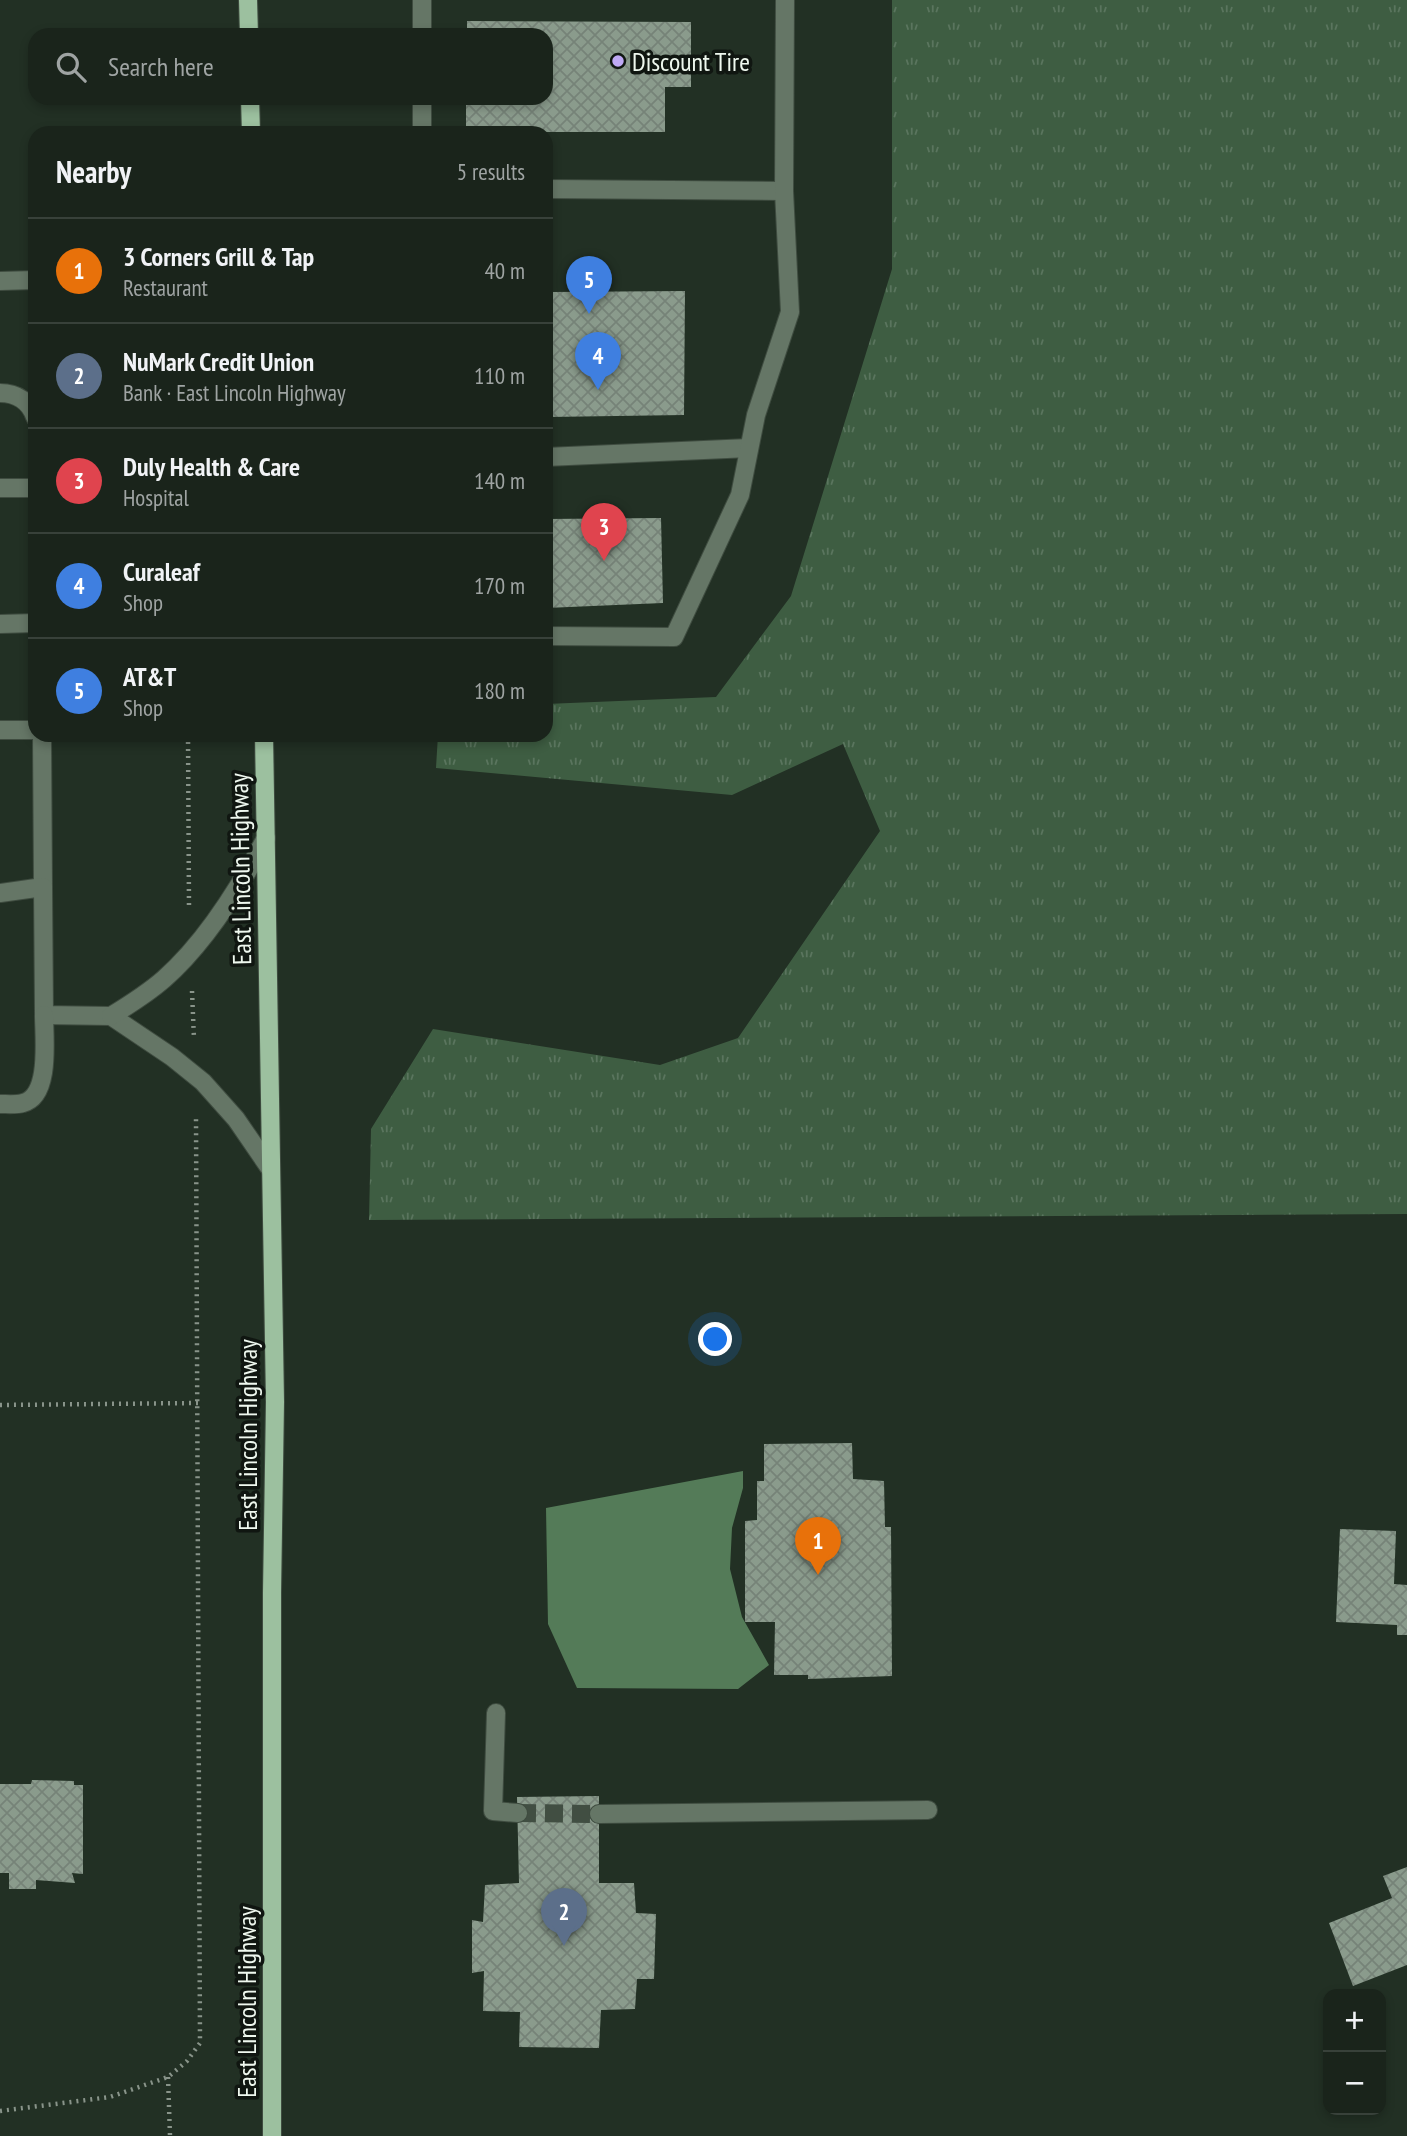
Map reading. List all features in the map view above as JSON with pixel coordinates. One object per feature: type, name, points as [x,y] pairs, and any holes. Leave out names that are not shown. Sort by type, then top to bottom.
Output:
[{"type":"main road","points":[[248,0],[249,28]]},
{"type":"main road","points":[[250,105],[251,126]]},
{"type":"main road","name":"East Lincoln Highway","points":[[264,742],[275,1402],[272,1593],[272,2136]]},
{"type":"street","points":[[422,0],[422,28]]},
{"type":"street","points":[[553,636],[674,637],[740,495],[756,415],[790,312],[784,191],[785,0]]},
{"type":"street","points":[[422,105],[422,126]]},
{"type":"street","points":[[553,189],[784,191]]},
{"type":"street","points":[[0,281],[28,281]]},
{"type":"street","points":[[0,393],[11,393],[28,404]]},
{"type":"street","points":[[553,457],[749,448]]},
{"type":"street","points":[[0,488],[28,488]]},
{"type":"street","points":[[0,624],[28,623]]},
{"type":"street","points":[[0,730],[28,730]]},
{"type":"street","points":[[0,1104],[24,1103],[36,1096],[43,1080],[42,742]]},
{"type":"street","points":[[111,1016],[165,979],[191,950],[242,882],[266,838]]},
{"type":"street","points":[[0,893],[43,887]]},
{"type":"street","points":[[44,1015],[111,1016],[172,1057],[195,1075],[236,1119],[271,1170]]},
{"type":"street","points":[[496,1713],[494,1811],[518,1813]]},
{"type":"street","points":[[599,1814],[928,1810]]},
{"type":"path","points":[[0,2111],[110,2097],[169,2077],[187,2061],[200,2043],[195,1075],[188,742]]},
{"type":"path","points":[[0,1405],[198,1403]]},
{"type":"path","points":[[169,2077],[170,2136]]},
{"type":"green space","points":[[892,0],[1407,0],[1407,1214],[369,1220],[371,1129],[433,1029],[660,1065],[738,1038],[880,831],[843,744],[732,795],[436,768],[438,742],[553,742],[553,704],[716,697],[791,596],[892,269]]},
{"type":"shaded area","points":[[743,1471],[743,1488],[732,1528],[730,1569],[742,1617],[769,1665],[738,1689],[577,1688],[548,1624],[546,1508]]},
{"type":"building","name":"Discount Tire","points":[[467,21],[691,22],[691,87],[665,87],[665,132],[553,132],[553,126],[466,126],[466,105],[553,105],[553,28],[467,28]]},
{"type":"building","points":[[685,291],[684,415],[553,417],[553,292]]},
{"type":"building","points":[[661,518],[663,603],[553,608],[553,519]]},
{"type":"building","points":[[852,1443],[853,1479],[884,1481],[885,1527],[891,1527],[892,1676],[808,1679],[808,1675],[774,1675],[775,1622],[745,1622],[745,1521],[757,1520],[757,1481],[764,1481],[764,1444]]},
{"type":"building","points":[[1340,1529],[1396,1531],[1394,1584],[1407,1585],[1407,1635],[1397,1635],[1397,1625],[1336,1622]]},
{"type":"building","points":[[32,1780],[74,1781],[74,1785],[83,1785],[83,1874],[72,1873],[75,1883],[36,1880],[36,1889],[9,1889],[9,1873],[0,1873],[0,1784],[31,1784]]},
{"type":"building","points":[[599,1796],[599,1883],[634,1883],[636,1913],[656,1914],[654,1979],[637,1979],[635,2009],[601,2010],[599,2048],[519,2047],[520,2012],[483,2011],[484,1971],[472,1973],[472,1920],[483,1922],[485,1885],[519,1883],[517,1797]]},
{"type":"building","points":[[1407,1867],[1407,1965],[1353,1986],[1329,1923],[1392,1898],[1383,1876]]},
{"type":"tunnel","points":[[518,1813],[599,1814]]},
{"type":"place","name":"Discount Tire","points":[[618,61]]},
{"type":"place","name":"AT&T","points":[[589,314]]},
{"type":"place","name":"Curaleaf","points":[[598,390]]},
{"type":"place","name":"Duly Health & Care","points":[[604,561]]},
{"type":"place","name":"3 Corners Grill & Tap","points":[[818,1575]]},
{"type":"place","name":"NuMark Credit Union","points":[[564,1946]]}]
